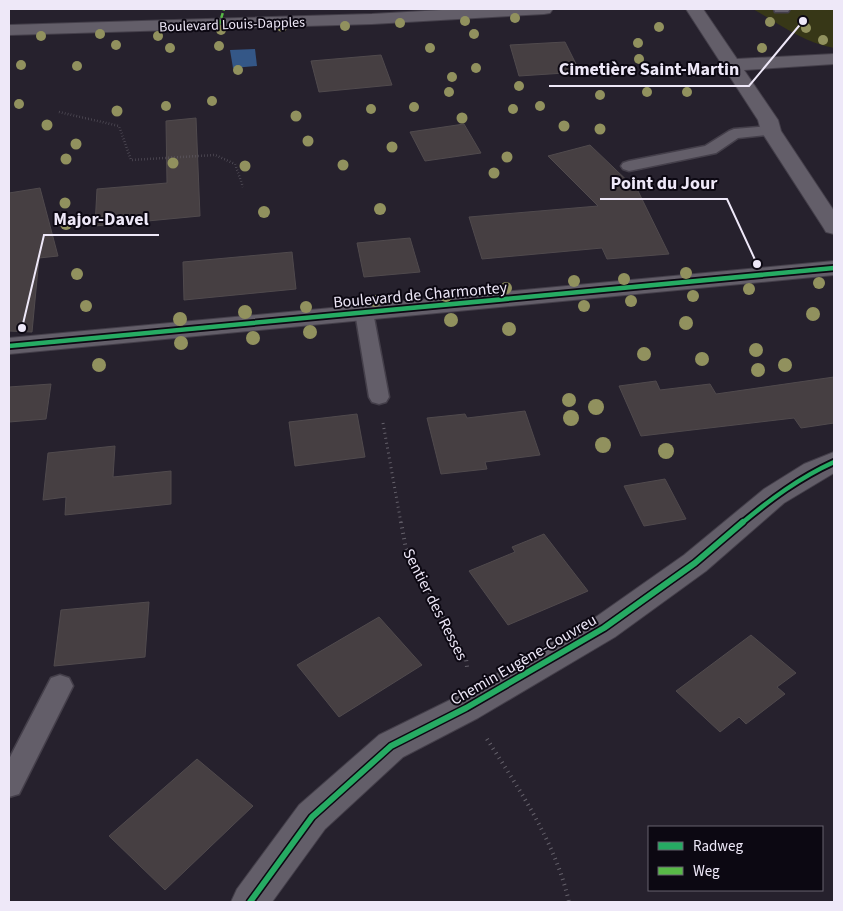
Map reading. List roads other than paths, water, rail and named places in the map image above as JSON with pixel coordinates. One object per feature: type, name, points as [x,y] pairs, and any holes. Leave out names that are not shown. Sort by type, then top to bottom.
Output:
[{"type":"street","name":"Boulevard Louis-Dapples","points":[[9,30],[221,17],[372,19],[544,9]]},
{"type":"street","points":[[695,9],[768,120],[771,131],[834,227]]},
{"type":"street","points":[[732,65],[834,59]]},
{"type":"street","name":"Boulevard de Charmontey","points":[[9,346],[834,268]]},
{"type":"street","name":"Chemin Eugène-Couvreu","points":[[250,902],[312,817],[391,746],[466,708],[604,628],[695,562],[774,496],[814,471],[834,462]]},
{"type":"lane","points":[[629,166],[710,150],[734,134],[771,131]]},
{"type":"lane","points":[[364,312],[379,397]]},
{"type":"lane","points":[[9,785],[60,686]]},
{"type":"water","points":[[255,49],[257,66],[233,68],[230,50]]},
{"type":"place","name":"Cimetière Saint-Martin","points":[[803,21]]},
{"type":"place","name":"Point du Jour","points":[[757,264]]},
{"type":"place","name":"Major-Davel","points":[[22,328]]}]
